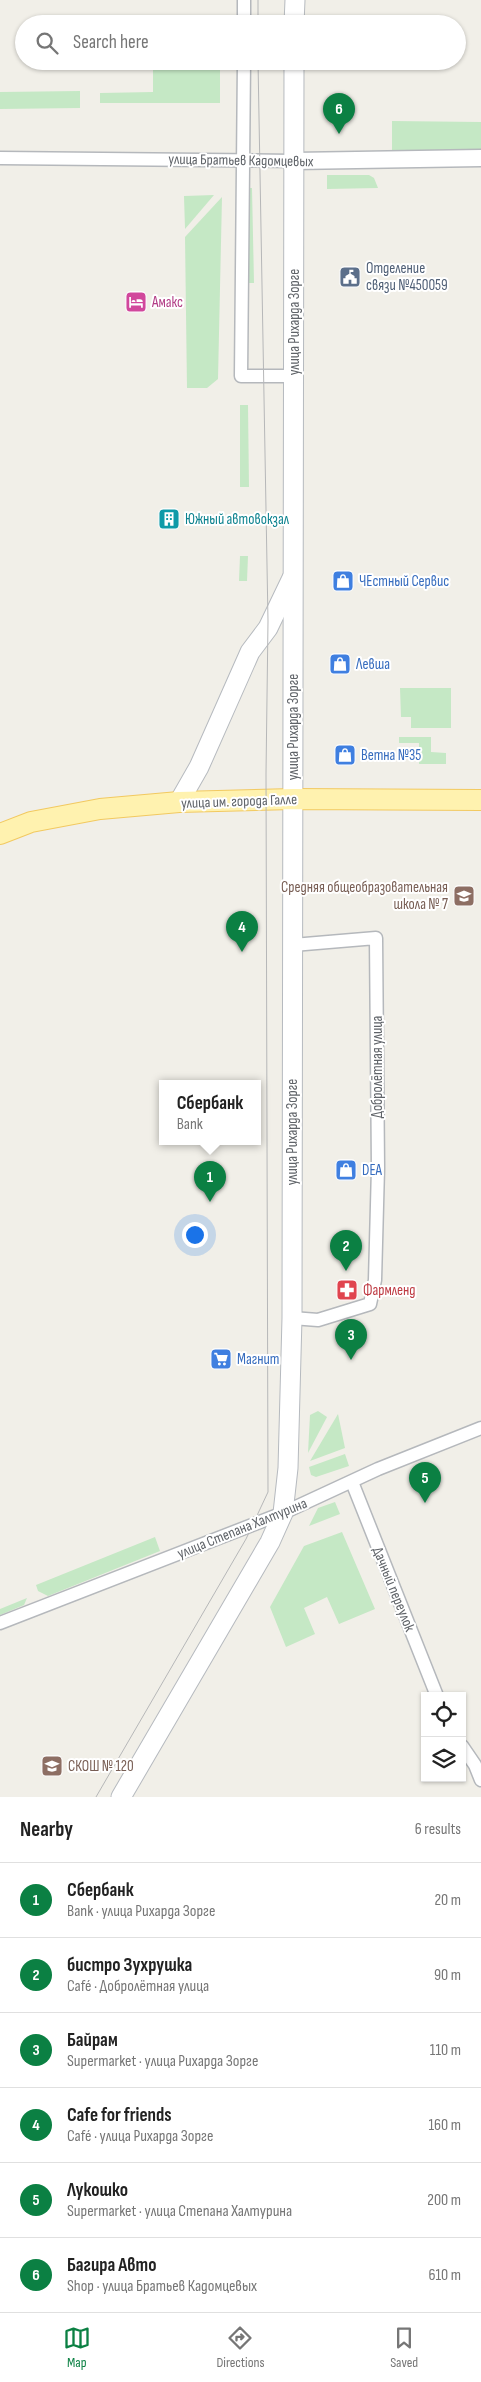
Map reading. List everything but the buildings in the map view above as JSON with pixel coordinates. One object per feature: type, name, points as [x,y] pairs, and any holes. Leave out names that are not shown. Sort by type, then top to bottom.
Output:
[{"type":"main road","points":[[294,0],[294,15]]},
{"type":"main road","name":"улица Рихарда Зорге","points":[[121,1797],[270,1542],[283,1513],[288,1468],[292,1318],[294,70]]},
{"type":"main road","points":[[179,802],[199,767],[250,652],[268,628],[294,574]]},
{"type":"main road","name":"улица им. города Галле","points":[[0,834],[31,822],[100,809],[179,802],[293,799],[481,800]]},
{"type":"street","points":[[244,0],[244,15]]},
{"type":"street","points":[[244,70],[241,376],[294,376]]},
{"type":"street","name":"улица Братьев Кадомцевых","points":[[0,158],[294,162],[481,158]]},
{"type":"street","name":"Добролётная улица","points":[[292,1318],[318,1320],[370,1304],[375,1280],[378,1168],[376,938],[293,945]]},
{"type":"street","name":"улица Степана Халтурина","points":[[0,1623],[283,1513],[481,1428]]},
{"type":"street","name":"Дачный переулок","points":[[352,1482],[435,1692]]},
{"type":"street","points":[[466,1752],[481,1780]]},
{"type":"green space","points":[[153,70],[220,70],[220,103],[100,103],[100,93],[153,92]]},
{"type":"green space","points":[[80,91],[80,108],[0,109],[0,92]]},
{"type":"green space","points":[[392,121],[481,122],[481,151],[392,151]]},
{"type":"green space","points":[[327,175],[369,175],[374,178],[378,188],[327,189]]},
{"type":"green space","points":[[247,188],[252,188],[254,283],[249,283]]},
{"type":"green space","points":[[214,195],[185,229],[184,196]]},
{"type":"green space","points":[[222,197],[218,379],[207,388],[187,388],[185,237]]},
{"type":"green space","points":[[240,405],[248,405],[249,487],[240,487]]},
{"type":"green space","points":[[240,556],[248,556],[247,581],[239,581]]},
{"type":"green space","points":[[400,688],[451,688],[451,728],[411,728],[411,717],[401,717]]},
{"type":"green space","points":[[399,737],[431,737],[431,752],[446,753],[446,764],[419,764],[419,743],[399,743]]},
{"type":"green space","points":[[318,1411],[327,1417],[308,1453],[310,1415]]},
{"type":"green space","points":[[338,1414],[345,1448],[310,1461]]},
{"type":"green space","points":[[345,1454],[349,1466],[316,1477],[311,1475],[309,1467]]},
{"type":"green space","points":[[335,1502],[340,1514],[309,1526],[318,1508]]},
{"type":"green space","points":[[342,1532],[375,1609],[339,1624],[327,1597],[304,1608],[315,1634],[286,1647],[270,1607],[304,1546]]},
{"type":"green space","points":[[155,1537],[160,1551],[48,1596],[38,1591],[36,1585]]},
{"type":"green space","points":[[27,1598],[24,1605],[0,1615],[0,1609]]},
{"type":"tram line","points":[[258,0],[258,15]]},
{"type":"tram line","points":[[96,1797],[246,1539],[268,1492],[266,774],[268,621],[258,70]]},
{"type":"place","name":"Багира Авто","points":[[339,134]]},
{"type":"place","name":"Отделение связи №450059","points":[[350,277]]},
{"type":"place","name":"Амакс","points":[[136,302]]},
{"type":"place","name":"Южный автовокзал","points":[[169,519]]},
{"type":"place","name":"ЧЕстный Сервис","points":[[343,581]]},
{"type":"place","name":"Левша","points":[[340,664]]},
{"type":"place","name":"Ветна №35","points":[[345,755]]},
{"type":"place","name":"Средняя общеобразовательная школа № 7","points":[[464,896]]},
{"type":"place","name":"Cafe for friends","points":[[242,952]]},
{"type":"place","name":"DEA","points":[[346,1170]]},
{"type":"place","name":"Сбербанк","points":[[210,1202]]},
{"type":"place","name":"бистро Зухрушка","points":[[346,1271]]},
{"type":"place","name":"Фармленд","points":[[347,1290]]},
{"type":"place","name":"Магнит","points":[[221,1359]]},
{"type":"place","name":"Байрам","points":[[351,1360]]},
{"type":"place","name":"Лукошко","points":[[425,1503]]},
{"type":"place","name":"СКОШ № 120","points":[[52,1766]]}]
